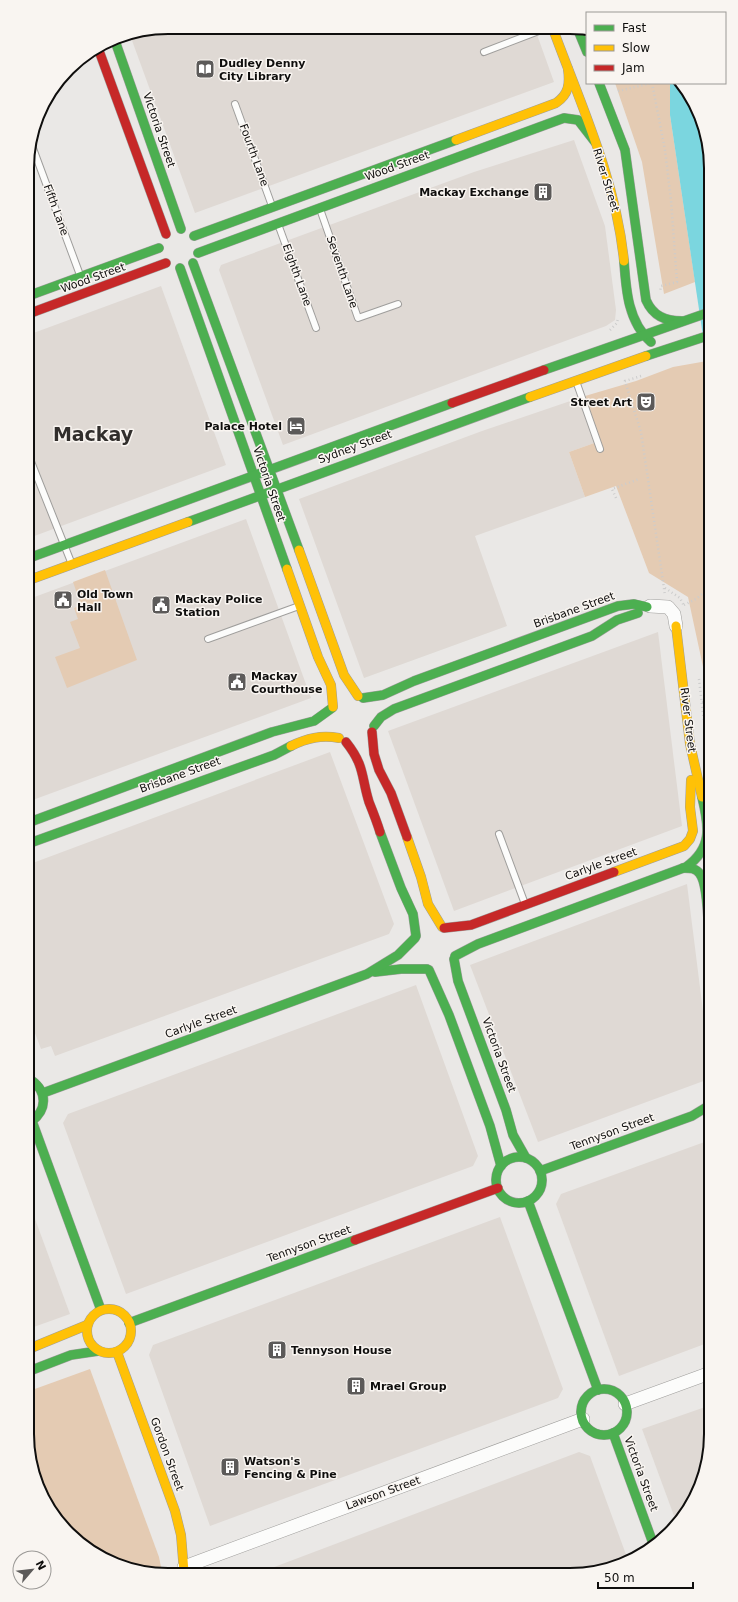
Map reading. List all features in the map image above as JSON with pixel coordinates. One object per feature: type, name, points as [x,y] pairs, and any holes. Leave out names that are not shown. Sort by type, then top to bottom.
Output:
[{"type":"street","name":"River Street","points":[[556,34],[595,144],[615,208],[630,309],[643,335]]},
{"type":"street","points":[[580,34],[586,50]]},
{"type":"street","name":"Victoria Street","points":[[116,44],[181,229]]},
{"type":"street","points":[[100,53],[166,234]]},
{"type":"street","name":"Wood Street","points":[[194,236],[559,101],[570,87],[568,69]]},
{"type":"street","name":"River Street","points":[[599,84],[624,150],[644,293],[647,304],[652,312],[662,319],[685,321]]},
{"type":"street","points":[[595,144],[602,152],[612,152],[607,126],[608,104]]},
{"type":"street","name":"Wood Street","points":[[198,253],[567,117],[579,120],[595,144]]},
{"type":"street","points":[[453,140],[458,157]]},
{"type":"street","points":[[374,169],[380,185]]},
{"type":"street","points":[[313,191],[320,208]]},
{"type":"street","points":[[272,207],[278,223]]},
{"type":"street","points":[[181,229],[194,236],[199,247],[193,263],[180,268],[166,263],[160,254],[159,248],[166,234],[181,229]]},
{"type":"street","name":"Wood Street","points":[[34,294],[159,248]]},
{"type":"street","name":"Wood Street","points":[[34,312],[166,263]]},
{"type":"street","name":"Victoria Street","points":[[193,263],[277,488],[344,675],[366,703]]},
{"type":"street","name":"Victoria Street","points":[[180,268],[320,660],[330,680],[333,707]]},
{"type":"street","name":"Sydney Street","points":[[34,556],[559,364],[704,314]]},
{"type":"street","points":[[643,335],[649,341],[659,345],[680,346]]},
{"type":"street","name":"Sydney Street","points":[[34,578],[260,494],[575,380],[704,337]]},
{"type":"street","points":[[559,364],[575,380]]},
{"type":"street","name":"Brisbane Street","points":[[366,703],[414,681],[592,615],[622,605],[634,604],[649,606]]},
{"type":"street","name":"River Street","points":[[649,606],[668,607],[675,616],[693,762],[701,792],[704,812]]},
{"type":"street","points":[[342,740],[360,741],[373,729],[384,715],[398,707],[541,656],[592,636],[617,620],[640,613],[649,606]]},
{"type":"street","points":[[592,615],[598,620],[600,631]]},
{"type":"street","points":[[455,958],[455,940],[443,928],[428,904],[422,877],[399,814],[377,765],[373,729],[366,703],[344,697],[333,707],[332,725],[342,740],[355,753],[361,765],[369,801],[401,888],[413,914],[416,937],[414,956],[428,970],[440,991],[482,1109],[496,1140],[501,1166]]},
{"type":"street","name":"Brisbane Street","points":[[34,821],[272,732],[313,721],[333,707]]},
{"type":"street","name":"Brisbane Street","points":[[34,842],[274,754],[310,737],[322,735],[342,740]]},
{"type":"street","name":"Carlyle Street","points":[[443,928],[467,926],[684,846],[693,831],[690,804],[693,762]]},
{"type":"street","name":"River Street","points":[[680,870],[692,863],[704,847]]},
{"type":"street","points":[[669,851],[676,852],[681,858],[680,870]]},
{"type":"street","points":[[428,970],[442,969],[455,958],[478,944],[680,870],[692,868],[703,878],[704,886]]},
{"type":"street","points":[[416,937],[428,927],[443,928]]},
{"type":"street","name":"Carlyle Street","points":[[367,974],[398,955],[416,937]]},
{"type":"street","name":"Victoria Street","points":[[455,958],[460,987],[506,1110],[513,1135],[526,1158]]},
{"type":"street","name":"Carlyle Street","points":[[43,1093],[367,974],[401,968],[428,970]]},
{"type":"street","points":[[34,1082],[43,1093],[45,1099],[42,1112],[34,1119]]},
{"type":"street","name":"Tennyson Street","points":[[540,1171],[692,1116],[704,1109]]},
{"type":"street","name":"Tennyson Street","points":[[692,1116],[704,1116]]},
{"type":"street","points":[[34,1129],[101,1310]]},
{"type":"street","points":[[512,1158],[526,1158],[532,1161],[540,1171],[541,1185],[539,1192],[528,1201],[514,1202],[501,1194],[498,1188],[496,1176],[501,1166],[512,1158]]},
{"type":"street","name":"Tennyson Street","points":[[129,1323],[498,1188]]},
{"type":"street","points":[[528,1201],[598,1390]]},
{"type":"street","points":[[34,1369],[75,1354],[98,1351],[110,1353],[117,1352],[127,1343],[130,1337],[129,1323],[121,1312],[108,1309],[101,1310],[90,1319],[87,1325],[88,1340],[98,1351]]},
{"type":"street","points":[[34,1347],[87,1325]]},
{"type":"street","name":"Gordon Street","points":[[117,1352],[175,1511],[181,1535],[184,1568]]},
{"type":"street","points":[[625,1404],[704,1375]]},
{"type":"street","points":[[598,1390],[611,1390],[622,1398],[625,1404],[626,1418],[624,1424],[613,1433],[598,1434],[586,1426],[583,1419],[582,1405],[591,1393],[598,1390]]},
{"type":"street","name":"Lawson Street","points":[[189,1568],[583,1419]]},
{"type":"street","name":"Victoria Street","points":[[613,1433],[652,1540]]},
{"type":"lane","points":[[484,52],[531,34]]},
{"type":"lane","name":"Fourth Lane","points":[[235,104],[272,207]]},
{"type":"lane","name":"Fifth Lane","points":[[35,153],[81,277]]},
{"type":"lane","name":"Seventh Lane","points":[[320,208],[358,318],[398,304]]},
{"type":"lane","name":"Eighth Lane","points":[[278,223],[316,328]]},
{"type":"lane","points":[[575,380],[600,449]]},
{"type":"lane","points":[[34,469],[72,564]]},
{"type":"lane","points":[[208,639],[300,605]]},
{"type":"lane","points":[[499,834],[525,904]]},
{"type":"path","points":[[613,92],[648,84]]},
{"type":"path","points":[[652,84],[666,157],[671,200],[676,282],[661,286],[658,297]]},
{"type":"path","points":[[608,332],[617,323],[619,316]]},
{"type":"path","points":[[625,381],[642,432],[665,587]]},
{"type":"path","points":[[616,498],[612,489],[639,479]]},
{"type":"path","points":[[684,605],[696,599],[704,592]]},
{"type":"shaded area","points":[[159,34],[537,34],[554,82],[195,213],[132,39]]},
{"type":"shaded area","points":[[615,84],[670,84],[670,115],[695,282],[664,294],[642,162]]},
{"type":"shaded area","points":[[574,140],[605,226],[616,310],[615,320],[606,326],[283,445],[219,270],[221,265],[474,172]]},
{"type":"shaded area","points":[[161,286],[226,465],[34,536],[34,333]]},
{"type":"shaded area","points":[[704,362],[704,671],[688,597],[649,573],[616,486],[585,497],[569,452],[600,441],[585,396],[636,381],[673,367]]},
{"type":"shaded area","points":[[585,396],[600,441],[569,452],[585,497],[475,536],[507,626],[364,678],[299,499],[482,431]]},
{"type":"shaded area","points":[[246,519],[311,698],[34,800],[34,597]]},
{"type":"shaded area","points":[[105,570],[137,660],[67,688],[55,657],[80,648],[70,622],[78,619],[74,608],[81,605],[73,582]]},
{"type":"shaded area","points":[[658,632],[682,826],[454,911],[388,731]]},
{"type":"shaded area","points":[[330,752],[394,924],[389,934],[55,1056],[51,1046],[41,1049],[34,1031],[34,863]]},
{"type":"shaded area","points":[[687,884],[704,1019],[704,1081],[538,1142],[470,965]]},
{"type":"shaded area","points":[[416,985],[478,1156],[473,1166],[126,1294],[63,1123],[68,1114]]},
{"type":"shaded area","points":[[704,1142],[704,1344],[619,1376],[556,1204],[561,1194]]},
{"type":"shaded area","points":[[34,1216],[70,1314],[34,1327]]},
{"type":"shaded area","points":[[500,1217],[563,1389],[558,1398],[210,1526],[149,1355],[153,1345]]},
{"type":"shaded area","points":[[90,1369],[159,1557],[161,1568],[125,1561],[109,1554],[80,1535],[62,1516],[44,1485],[35,1451],[34,1389]]},
{"type":"shaded area","points":[[704,1407],[704,1443],[699,1469],[694,1485],[686,1501],[675,1518],[642,1429]]},
{"type":"shaded area","points":[[579,1452],[590,1456],[626,1555],[605,1563],[587,1567],[570,1568],[272,1568]]},
{"type":"water","points":[[670,84],[674,84],[686,101],[694,117],[703,151],[704,343],[670,115]]},
{"type":"traffic: fast","points":[[580,34],[586,50]]},
{"type":"traffic: fast","points":[[116,44],[181,229]]},
{"type":"traffic: fast","points":[[599,84],[625,150],[646,300],[656,314],[665,319],[682,321]]},
{"type":"traffic: fast","points":[[198,253],[564,118],[578,120],[595,142]]},
{"type":"traffic: fast","points":[[194,236],[456,140]]},
{"type":"traffic: fast","points":[[34,294],[159,248]]},
{"type":"traffic: fast","points":[[624,261],[627,294],[633,315],[637,325],[651,342]]},
{"type":"traffic: fast","points":[[193,263],[299,550]]},
{"type":"traffic: fast","points":[[180,268],[287,569]]},
{"type":"traffic: fast","points":[[544,370],[704,314]]},
{"type":"traffic: fast","points":[[646,356],[704,337]]},
{"type":"traffic: fast","points":[[188,522],[530,397]]},
{"type":"traffic: fast","points":[[34,556],[452,403]]},
{"type":"traffic: fast","points":[[363,698],[383,695],[414,681],[618,606],[634,604],[647,607]]},
{"type":"traffic: fast","points":[[374,726],[381,717],[394,709],[592,636],[617,620],[638,613]]},
{"type":"traffic: fast","points":[[34,821],[272,732],[314,721],[332,708]]},
{"type":"traffic: fast","points":[[34,842],[274,755],[291,746]]},
{"type":"traffic: fast","points":[[702,797],[704,808]]},
{"type":"traffic: fast","points":[[380,832],[401,888],[413,914],[416,936]]},
{"type":"traffic: fast","points":[[455,956],[478,944],[686,867],[695,860],[704,846]]},
{"type":"traffic: fast","points":[[683,868],[695,869],[703,879],[704,885]]},
{"type":"traffic: fast","points":[[43,1093],[367,974],[398,955],[415,938]]},
{"type":"traffic: fast","points":[[454,959],[458,981],[506,1110],[513,1135],[526,1158]]},
{"type":"traffic: fast","points":[[375,972],[401,969],[427,969]]},
{"type":"traffic: fast","points":[[429,970],[449,1015],[490,1126],[501,1166]]},
{"type":"traffic: fast","points":[[34,1082],[43,1095],[43,1107],[34,1119]]},
{"type":"traffic: fast","points":[[540,1171],[692,1116],[704,1109]]},
{"type":"traffic: fast","points":[[34,1126],[101,1310]]},
{"type":"traffic: fast","points":[[519,1157],[532,1161],[538,1167],[542,1180],[538,1193],[532,1199],[519,1203],[506,1199],[500,1193],[496,1180],[500,1167],[506,1161],[519,1157]]},
{"type":"traffic: fast","points":[[528,1201],[598,1390]]},
{"type":"traffic: fast","points":[[129,1323],[355,1240]]},
{"type":"traffic: fast","points":[[34,1369],[71,1355],[98,1351]]},
{"type":"traffic: fast","points":[[604,1389],[617,1393],[623,1399],[627,1412],[623,1425],[617,1431],[604,1435],[591,1431],[585,1425],[581,1412],[585,1399],[591,1393],[604,1389]]},
{"type":"traffic: fast","points":[[613,1433],[652,1540]]},
{"type":"traffic: slow","points":[[555,34],[586,114],[605,172],[620,231],[624,261]]},
{"type":"traffic: slow","points":[[456,140],[556,103],[564,96],[568,88],[568,69]]},
{"type":"traffic: slow","points":[[530,397],[646,356]]},
{"type":"traffic: slow","points":[[34,578],[188,522]]},
{"type":"traffic: slow","points":[[299,550],[344,675],[358,696]]},
{"type":"traffic: slow","points":[[287,569],[318,657],[331,685],[333,707]]},
{"type":"traffic: slow","points":[[676,626],[690,744],[702,797]]},
{"type":"traffic: slow","points":[[291,746],[314,738],[339,738]]},
{"type":"traffic: slow","points":[[614,872],[684,846],[690,839],[693,831],[690,807],[691,780]]},
{"type":"traffic: slow","points":[[407,837],[421,877],[428,904],[442,927]]},
{"type":"traffic: slow","points":[[105,1309],[113,1309],[125,1315],[131,1327],[131,1331],[131,1335],[125,1347],[113,1353],[105,1353],[93,1347],[87,1335],[87,1327],[93,1315],[105,1309]]},
{"type":"traffic: slow","points":[[34,1347],[87,1325]]},
{"type":"traffic: slow","points":[[117,1352],[175,1511],[181,1535],[184,1568]]},
{"type":"traffic: jam","points":[[100,53],[166,234]]},
{"type":"traffic: jam","points":[[34,312],[166,263]]},
{"type":"traffic: jam","points":[[452,403],[544,370]]},
{"type":"traffic: jam","points":[[372,732],[374,754],[379,770],[391,793],[407,837]]},
{"type":"traffic: jam","points":[[346,742],[360,765],[366,793],[380,832]]},
{"type":"traffic: jam","points":[[444,928],[471,925],[614,872]]},
{"type":"traffic: jam","points":[[355,1240],[498,1188]]},
{"type":"place","name":"Dudley Denny City Library","points":[[205,69]]},
{"type":"place","name":"Mackay Exchange","points":[[543,192]]},
{"type":"place","name":"Street Art","points":[[646,402]]},
{"type":"place","name":"Palace Hotel","points":[[296,426]]},
{"type":"place","name":"Old Town Hall","points":[[63,600]]},
{"type":"place","name":"Mackay Police Station","points":[[161,605]]},
{"type":"place","name":"Mackay Courthouse","points":[[237,682]]},
{"type":"place","name":"Tennyson House","points":[[277,1350]]},
{"type":"place","name":"Mrael Group","points":[[356,1386]]},
{"type":"place","name":"Watson's Fencing & Pine","points":[[230,1467]]},
{"type":"district","name":"Mackay","points":[[93,434]]}]
